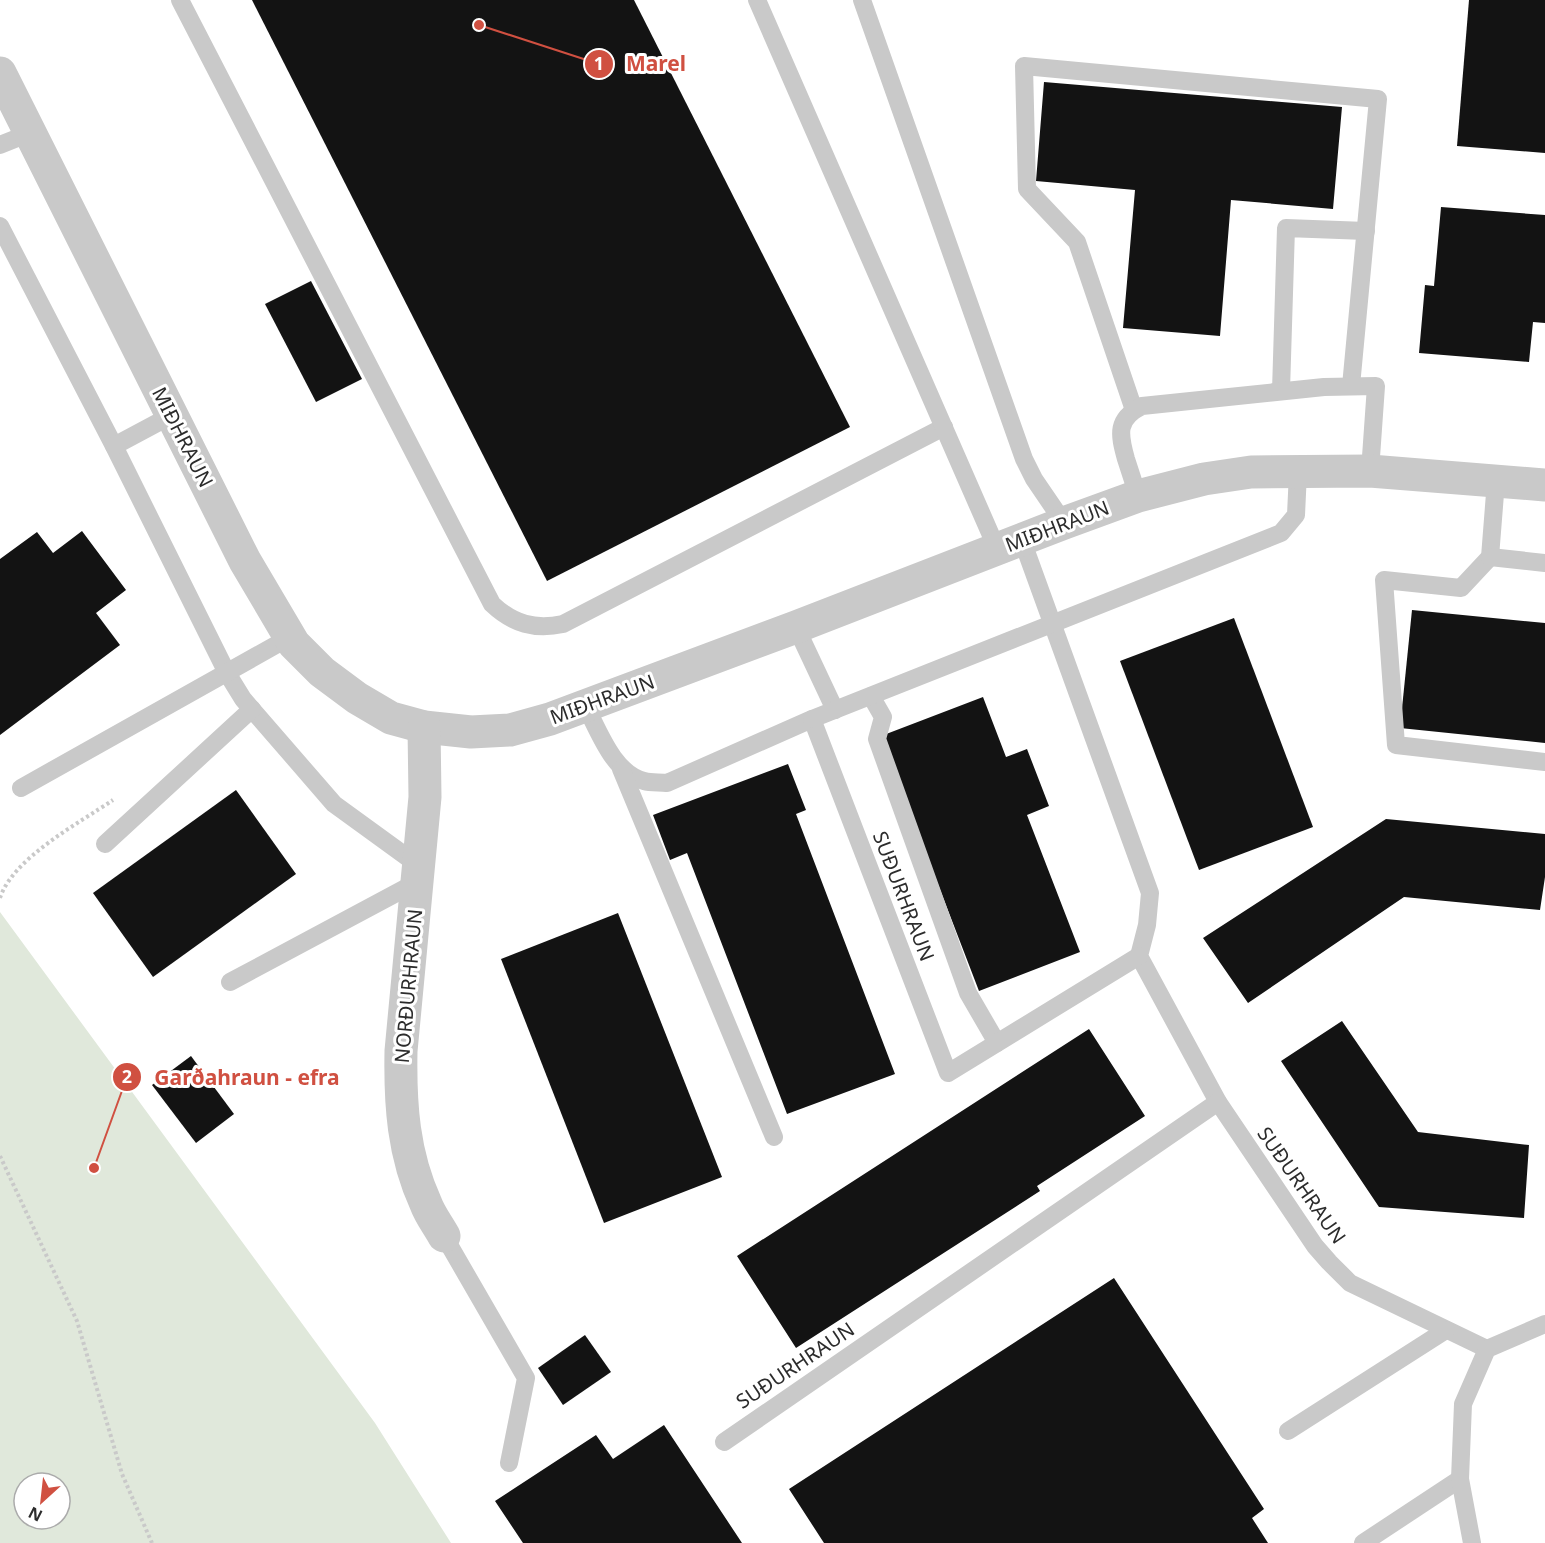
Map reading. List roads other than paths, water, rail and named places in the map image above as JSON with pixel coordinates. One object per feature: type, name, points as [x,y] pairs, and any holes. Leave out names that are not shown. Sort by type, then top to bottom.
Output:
[{"type":"street","name":"MIÐHRAUN","points":[[0,73],[245,561],[290,637],[322,672],[357,698],[391,718],[424,727],[471,732],[510,730],[550,719],[1064,523],[1138,496],[1204,479],[1251,472],[1370,471],[1545,485]]},
{"type":"street","name":"NORÐURHRAUN","points":[[424,727],[425,797],[401,1051],[401,1101],[404,1132],[412,1168],[426,1206],[444,1236]]},
{"type":"lane","points":[[180,0],[492,604],[512,619],[536,627],[563,624],[944,427]]},
{"type":"lane","points":[[757,0],[944,427],[1053,623],[1150,893],[1147,925],[1139,956]]},
{"type":"lane","points":[[862,0],[1024,459],[1034,479],[1064,523]]},
{"type":"lane","points":[[1134,410],[1077,242],[1027,189],[1024,66],[1378,99],[1351,386]]},
{"type":"lane","points":[[0,145],[30,133]]},
{"type":"lane","points":[[0,226],[114,446],[227,673],[243,699],[334,804],[418,874],[230,982]]},
{"type":"lane","points":[[1281,392],[1286,228],[1366,231]]},
{"type":"lane","points":[[1138,496],[1119,437],[1121,426],[1127,417],[1142,406],[1351,386],[1376,386],[1370,471]]},
{"type":"lane","points":[[114,446],[171,415]]},
{"type":"lane","points":[[621,769],[643,781],[667,783],[812,719],[1281,533],[1296,515],[1298,472]]},
{"type":"lane","points":[[1496,481],[1490,557],[1461,588],[1384,580],[1396,745],[1545,762]]},
{"type":"lane","points":[[1490,557],[1545,563]]},
{"type":"lane","points":[[796,627],[835,710]]},
{"type":"lane","points":[[21,788],[290,637]]},
{"type":"lane","points":[[871,696],[883,717],[877,739],[964,982],[997,1043]]},
{"type":"lane","points":[[585,705],[621,769],[774,1137]]},
{"type":"lane","points":[[105,844],[252,709]]},
{"type":"lane","name":"SUÐURHRAUN","points":[[812,719],[948,1073],[1139,956],[1218,1102],[1315,1246],[1329,1262],[1350,1283],[1487,1349]]},
{"type":"lane","name":"SUÐURHRAUN","points":[[724,1442],[1218,1102]]},
{"type":"lane","points":[[444,1236],[526,1377],[509,1463]]},
{"type":"lane","points":[[1472,1543],[1460,1479],[1463,1404],[1487,1349],[1545,1324]]},
{"type":"lane","points":[[1288,1431],[1446,1330]]},
{"type":"lane","points":[[1363,1543],[1460,1479]]},
{"type":"place","name":"Marel","points":[[479,25]]},
{"type":"place","name":"Garðahraun - efra","points":[[94,1168]]}]
